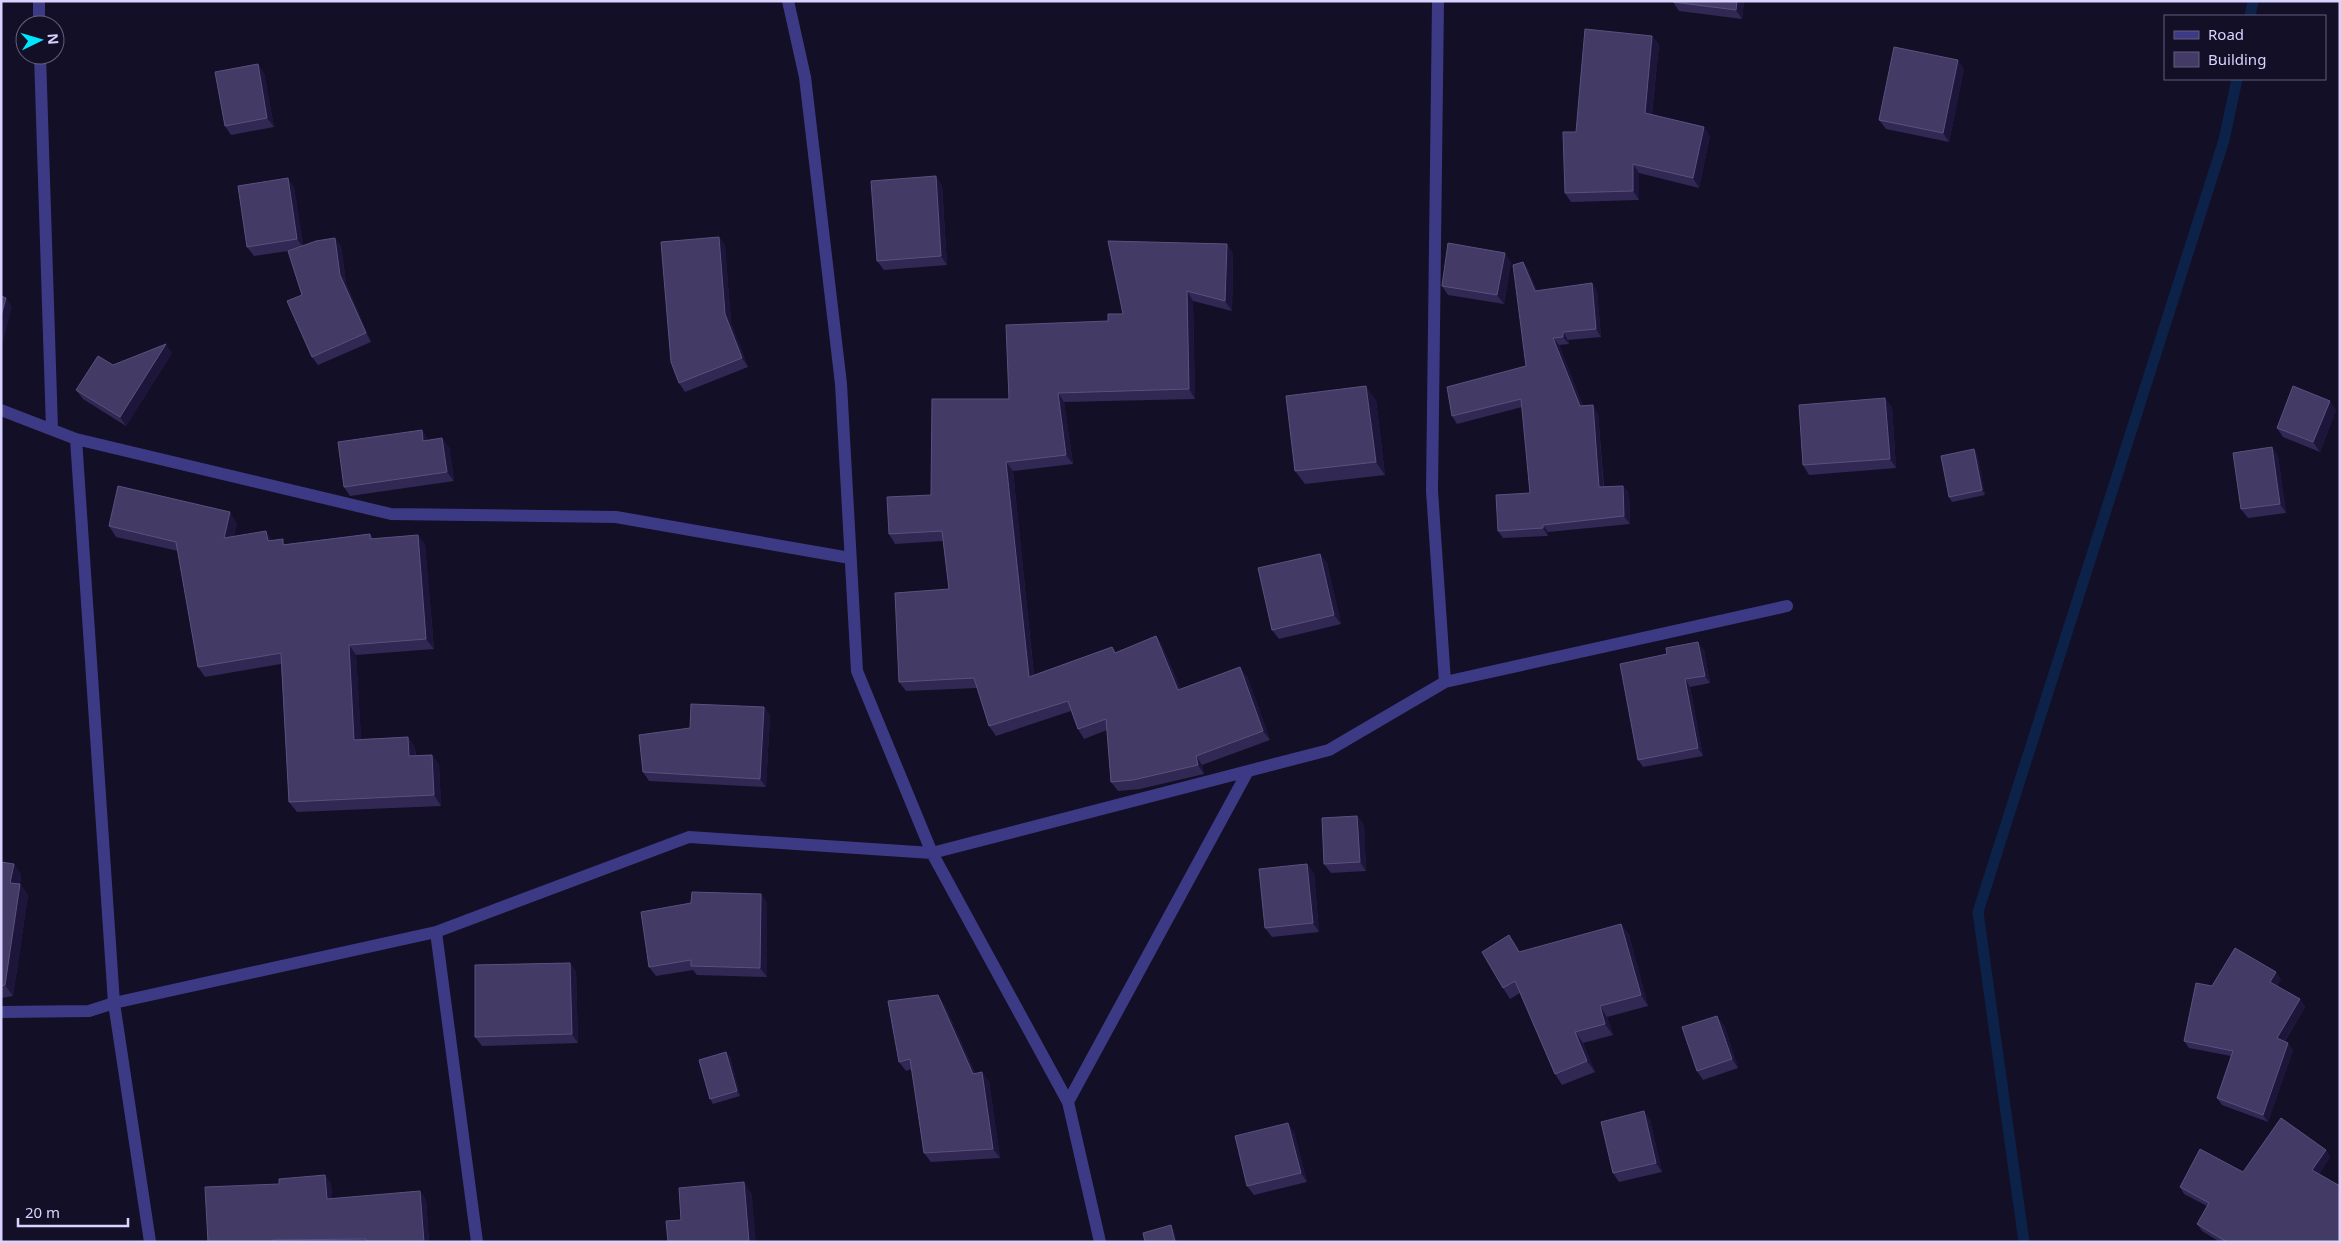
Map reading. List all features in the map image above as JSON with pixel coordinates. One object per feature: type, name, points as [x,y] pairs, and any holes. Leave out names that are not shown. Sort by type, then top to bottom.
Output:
[{"type":"street","points":[[39,1],[39,15]]},
{"type":"street","points":[[788,1],[805,77],[841,384],[857,671],[932,853],[1068,1102],[1100,1242]]},
{"type":"street","points":[[1438,1],[1432,491],[1445,682]]},
{"type":"street","points":[[40,65],[52,430]]},
{"type":"street","points":[[1,410],[76,439],[391,514],[616,517],[850,558]]},
{"type":"street","points":[[76,439],[114,1003],[150,1242]]},
{"type":"street","points":[[1,1012],[89,1011],[114,1003],[436,932],[689,837],[932,853],[1329,750],[1445,682],[1787,606]]},
{"type":"street","points":[[1068,1102],[1248,771]]},
{"type":"street","points":[[436,932],[477,1242]]},
{"type":"building","points":[[1673,1],[1737,1],[1736,10]]},
{"type":"building","points":[[1585,29],[1652,36],[1645,113],[1704,127],[1693,178],[1633,164],[1633,191],[1565,193],[1563,132],[1576,132]]},
{"type":"building","points":[[1894,47],[1958,60],[1943,133],[1879,120]]},
{"type":"building","points":[[258,64],[267,118],[225,126],[215,72]]},
{"type":"building","points":[[936,176],[941,256],[877,261],[871,181]]},
{"type":"building","points":[[288,178],[297,239],[247,247],[238,186]]},
{"type":"building","points":[[719,237],[725,314],[742,358],[679,383],[671,362],[661,242]]},
{"type":"building","points":[[335,238],[340,275],[366,333],[312,357],[287,301],[302,295],[288,251],[316,241]]},
{"type":"building","points":[[1108,241],[1227,244],[1225,301],[1187,291],[1189,389],[1058,393],[1066,455],[1006,462],[1029,677],[1112,647],[1115,653],[1156,636],[1178,690],[1240,667],[1263,731],[1196,756],[1198,765],[1133,780],[1111,782],[1106,719],[1078,729],[1068,701],[989,726],[974,678],[899,682],[895,593],[949,589],[942,531],[889,534],[887,497],[931,495],[932,399],[1009,399],[1006,325],[1108,321],[1108,314],[1123,314]]},
{"type":"building","points":[[1448,243],[1505,253],[1497,295],[1442,286]]},
{"type":"building","points":[[1523,262],[1535,291],[1592,283],[1596,329],[1563,332],[1563,337],[1553,338],[1580,406],[1593,405],[1599,487],[1623,486],[1624,516],[1543,525],[1543,528],[1498,531],[1496,495],[1530,493],[1521,399],[1452,416],[1447,387],[1526,366],[1513,265]]},
{"type":"building","points":[[1,296],[6,298],[1,316]]},
{"type":"building","points":[[166,344],[120,417],[76,390],[98,356],[113,365]]},
{"type":"building","points":[[1366,386],[1376,462],[1295,471],[1286,396]]},
{"type":"building","points":[[2293,386],[2330,401],[2313,442],[2277,428]]},
{"type":"building","points":[[1885,398],[1890,459],[1803,465],[1799,405]]},
{"type":"building","points":[[422,430],[423,441],[442,438],[447,472],[344,487],[338,442]]},
{"type":"building","points":[[2272,447],[2280,504],[2241,509],[2233,453]]},
{"type":"building","points":[[1974,449],[1982,490],[1949,497],[1941,456]]},
{"type":"building","points":[[118,486],[230,512],[224,538],[266,531],[268,541],[283,539],[283,545],[370,534],[370,539],[418,535],[426,639],[349,645],[354,740],[408,737],[409,756],[432,755],[434,795],[289,802],[281,653],[198,667],[176,542],[109,526]]},
{"type":"building","points":[[1320,554],[1334,615],[1272,630],[1258,568]]},
{"type":"building","points":[[1698,642],[1705,676],[1685,679],[1698,748],[1638,760],[1620,664],[1667,654],[1666,648]]},
{"type":"building","points":[[691,704],[764,707],[760,779],[643,772],[639,735],[690,728]]},
{"type":"building","points":[[1357,816],[1360,862],[1324,864],[1322,818]]},
{"type":"building","points":[[1,862],[14,864],[10,883],[20,884],[5,985],[1,986]]},
{"type":"building","points":[[1307,864],[1313,923],[1265,928],[1259,869]]},
{"type":"building","points":[[692,892],[761,894],[760,968],[691,966],[691,960],[649,967],[641,912],[691,903]]},
{"type":"building","points":[[1621,924],[1641,995],[1600,1006],[1605,1024],[1575,1032],[1587,1061],[1555,1074],[1515,981],[1503,988],[1482,952],[1509,935],[1519,952]]},
{"type":"building","points":[[2235,948],[2276,972],[2270,982],[2300,999],[2277,1038],[2288,1043],[2263,1115],[2217,1098],[2233,1051],[2184,1041],[2196,983],[2212,986]]},
{"type":"building","points":[[570,963],[572,1034],[475,1037],[475,965]]},
{"type":"building","points":[[938,995],[973,1074],[982,1072],[993,1149],[924,1153],[910,1059],[899,1062],[888,1001]]},
{"type":"building","points":[[1717,1016],[1732,1059],[1697,1071],[1682,1027]]},
{"type":"building","points":[[726,1052],[737,1091],[710,1099],[699,1060]]},
{"type":"building","points":[[1644,1111],[1656,1163],[1613,1173],[1601,1122]]},
{"type":"building","points":[[2281,1118],[2326,1150],[2312,1170],[2340,1186],[2340,1242],[2227,1242],[2197,1224],[2209,1203],[2180,1187],[2200,1149],[2243,1172]]},
{"type":"building","points":[[1288,1123],[1301,1173],[1247,1186],[1235,1136]]},
{"type":"building","points":[[325,1175],[327,1199],[420,1191],[424,1242],[367,1242],[366,1239],[208,1242],[205,1187],[279,1184],[279,1179]]},
{"type":"building","points":[[744,1182],[749,1242],[668,1242],[666,1221],[681,1220],[679,1188]]},
{"type":"building","points":[[1171,1225],[1175,1242],[1145,1242],[1143,1233]]},
{"type":"waterway","points":[[2250,15],[2253,1]]},
{"type":"waterway","points":[[2024,1242],[1978,912],[2224,140],[2237,80]]}]
